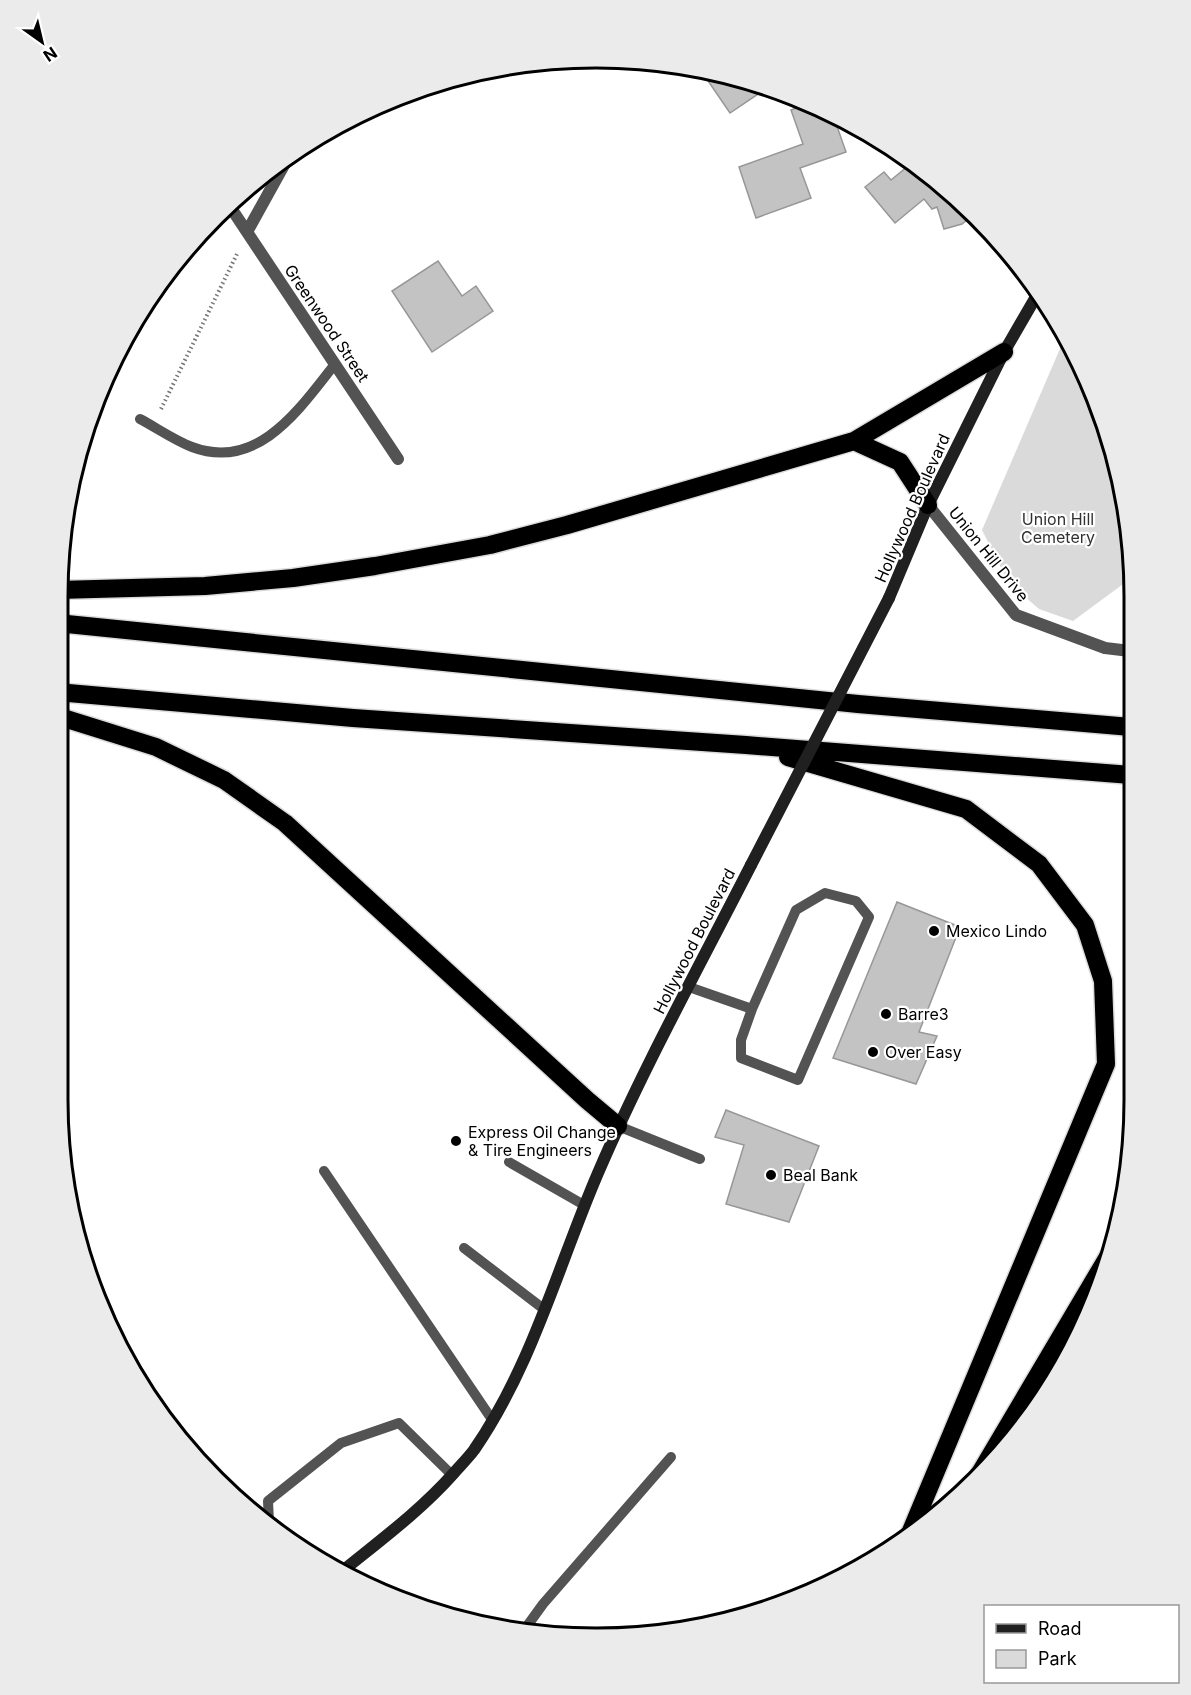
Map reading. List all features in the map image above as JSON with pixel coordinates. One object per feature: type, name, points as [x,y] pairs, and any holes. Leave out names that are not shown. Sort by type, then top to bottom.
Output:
[{"type":"highway","points":[[68,590],[205,586],[292,578],[375,566],[490,545],[567,525],[854,441],[1004,352]]},
{"type":"highway","points":[[854,441],[900,462],[928,505]]},
{"type":"highway","points":[[68,624],[858,704],[1124,726]]},
{"type":"highway","points":[[68,693],[353,718],[1124,774]]},
{"type":"highway","points":[[68,719],[156,747],[224,780],[285,823],[618,1126]]},
{"type":"highway","points":[[746,745],[966,809],[1039,864],[1085,925],[1103,981],[1106,1064],[916,1519]]},
{"type":"highway","points":[[1002,1435],[1086,1294]]},
{"type":"main road","name":"Hollywood Boulevard","points":[[349,1566],[431,1498],[473,1452],[493,1421],[525,1357],[560,1273],[584,1205],[618,1126],[889,598],[928,505],[1004,352],[1034,301]]},
{"type":"street","points":[[248,232],[280,172]]},
{"type":"street","name":"Greenwood Street","points":[[234,211],[398,459]]},
{"type":"street","name":"Union Hill Drive","points":[[928,505],[1016,615],[1105,648],[1124,650]]},
{"type":"lane","points":[[140,419],[191,447],[211,452],[229,452],[249,447],[281,428],[335,364]]},
{"type":"lane","points":[[825,893],[856,901],[869,917],[798,1080],[741,1058],[741,1040],[752,1009],[796,910],[825,893]]},
{"type":"lane","points":[[689,987],[752,1009]]},
{"type":"lane","points":[[618,1126],[700,1159]]},
{"type":"lane","points":[[509,1162],[584,1205]]},
{"type":"lane","points":[[324,1171],[493,1421]]},
{"type":"lane","points":[[464,1248],[544,1310]]},
{"type":"lane","points":[[269,1514],[268,1501],[341,1443],[399,1423],[452,1475]]},
{"type":"lane","points":[[529,1623],[543,1604],[671,1457]]},
{"type":"path","points":[[153,426],[248,232]]},
{"type":"green space","name":"Union Hill Cemetery","points":[[1061,347],[1083,393],[1106,459],[1119,527],[1123,584],[1073,621],[1039,609],[1008,582],[982,530]]},
{"type":"building","points":[[707,80],[758,94],[730,113]]},
{"type":"building","points":[[797,108],[837,126],[846,152],[800,168],[811,198],[756,218],[739,167],[803,144],[791,110]]},
{"type":"building","points":[[905,168],[967,220],[962,224],[944,229],[937,207],[932,209],[924,199],[895,223],[865,187],[884,172],[891,180]]},
{"type":"building","points":[[438,261],[462,296],[476,286],[493,311],[432,352],[392,291]]},
{"type":"building","points":[[897,902],[960,927],[919,1032],[937,1036],[916,1084],[833,1058]]},
{"type":"building","name":"Beal Bank","points":[[726,1110],[819,1146],[789,1222],[726,1204],[744,1145],[715,1137]]},
{"type":"place","name":"Mexico Lindo","points":[[934,931]]},
{"type":"place","name":"Barre3","points":[[886,1014]]},
{"type":"place","name":"Over Easy","points":[[873,1052]]},
{"type":"place","name":"Express Oil Change & Tire Engineers","points":[[456,1141]]},
{"type":"place","name":"Beal Bank","points":[[771,1175]]}]
